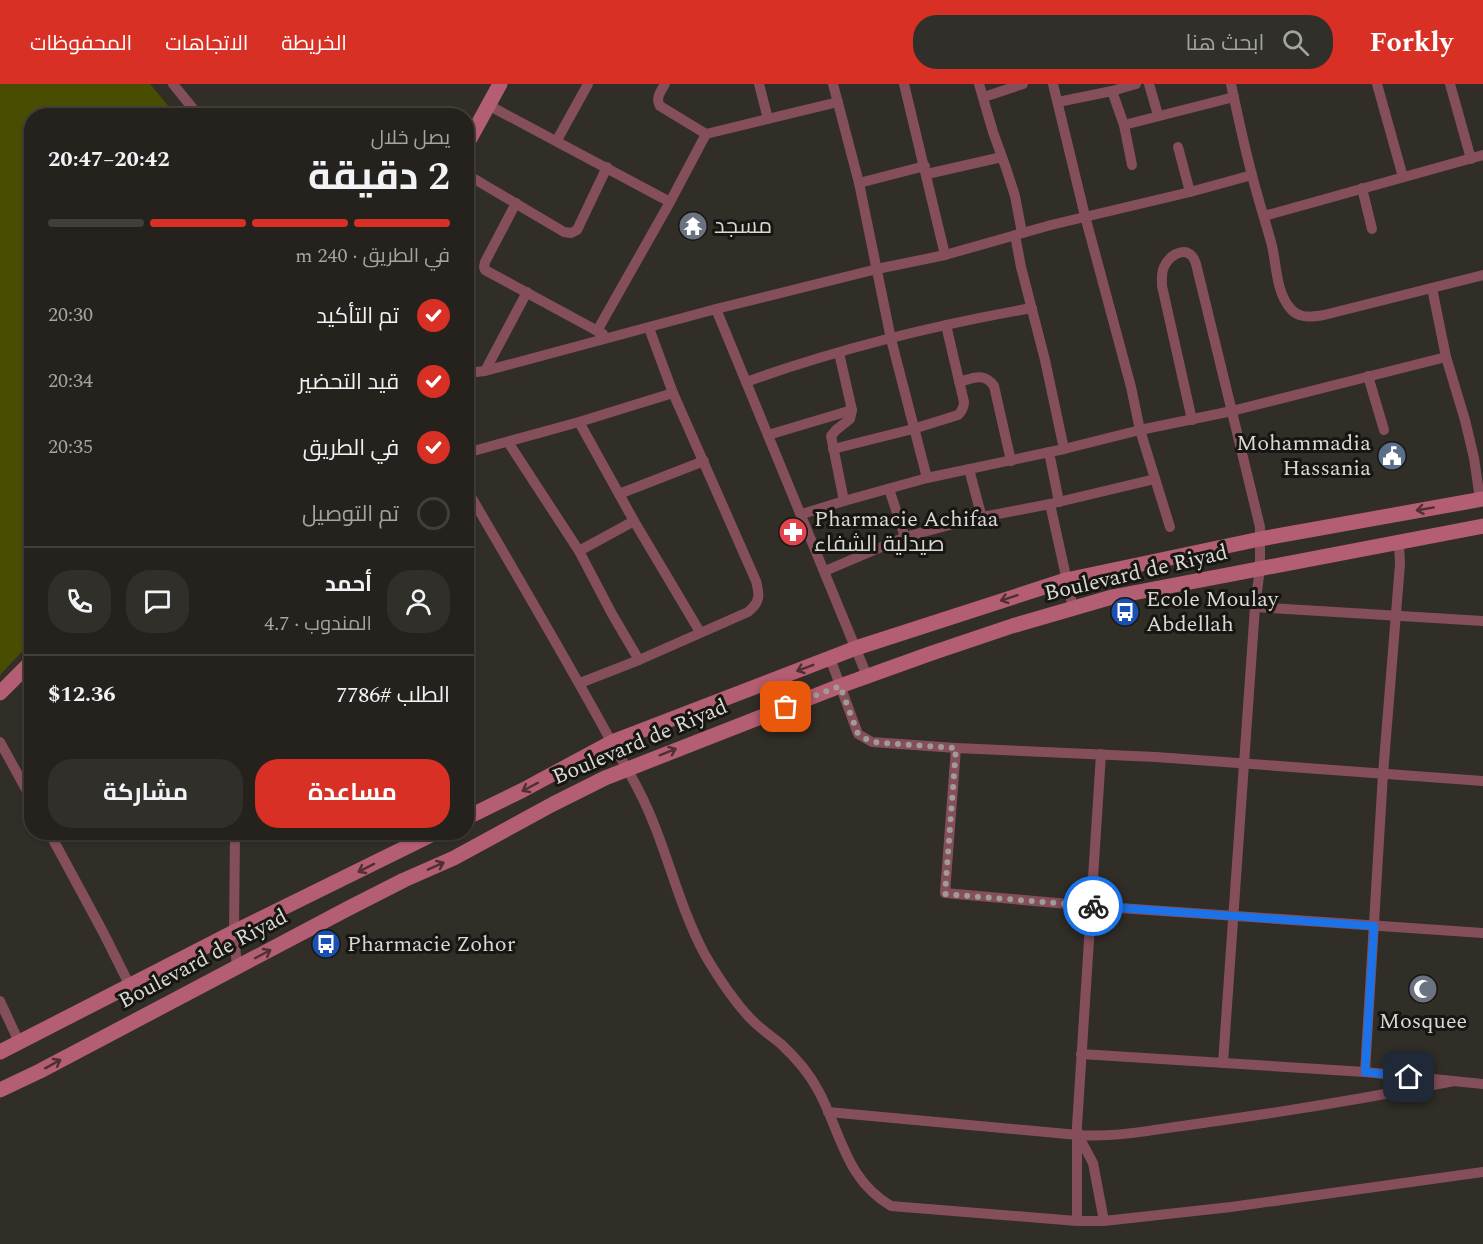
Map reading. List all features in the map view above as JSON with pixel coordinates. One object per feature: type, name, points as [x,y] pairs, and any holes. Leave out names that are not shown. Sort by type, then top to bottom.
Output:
[{"type":"main road","points":[[474,131],[500,84]]},
{"type":"main road","name":"Boulevard de Riyad","points":[[474,814],[612,742],[856,648],[1066,580],[1260,539],[1482,499]]},
{"type":"main road","name":"Boulevard de Riyad","points":[[0,1090],[349,908],[454,858],[605,778],[840,686],[1012,626],[1112,597],[1483,526]]},
{"type":"main road","points":[[0,693],[24,669]]},
{"type":"main road","name":"Boulevard de Riyad","points":[[0,1052],[414,840]]},
{"type":"street","points":[[173,84],[192,108]]},
{"type":"street","points":[[557,140],[588,84]]},
{"type":"street","points":[[665,84],[657,98],[660,106],[706,134],[838,102]]},
{"type":"street","points":[[759,84],[768,119]]},
{"type":"street","points":[[833,84],[859,183],[891,339],[927,478]]},
{"type":"street","points":[[904,84],[945,255]]},
{"type":"street","points":[[979,84],[1015,196],[1021,267],[1065,449]]},
{"type":"street","points":[[984,97],[1023,84]]},
{"type":"street","points":[[1053,84],[1140,430],[1170,527]]},
{"type":"street","points":[[1058,102],[1136,84]]},
{"type":"street","points":[[1149,84],[1158,116]]},
{"type":"street","points":[[1231,84],[1252,175],[1272,243],[1282,296],[1291,310],[1301,316],[1324,315],[1483,274]]},
{"type":"street","points":[[1377,84],[1403,177]]},
{"type":"street","points":[[1450,84],[1471,159]]},
{"type":"street","points":[[1112,91],[1124,125],[1132,165]]},
{"type":"street","points":[[1124,125],[1234,97]]},
{"type":"street","points":[[488,105],[670,202]]},
{"type":"street","points":[[597,331],[706,134]]},
{"type":"street","points":[[1178,147],[1190,192]]},
{"type":"street","points":[[1264,216],[1483,155]]},
{"type":"street","points":[[859,183],[1002,157]]},
{"type":"street","points":[[474,179],[564,232],[571,233],[577,230],[607,167]]},
{"type":"street","points":[[474,372],[716,309],[877,269],[945,255],[1019,233],[1252,175]]},
{"type":"street","points":[[1362,188],[1372,229]]},
{"type":"street","points":[[516,203],[485,262],[485,270],[609,337]]},
{"type":"street","points":[[1192,420],[1162,286],[1164,266],[1179,252],[1187,252],[1194,257],[1260,526],[1260,568],[1255,607],[1223,1063]]},
{"type":"street","points":[[1432,288],[1446,357],[1465,420],[1482,499]]},
{"type":"street","points":[[485,371],[527,292]]},
{"type":"street","points":[[746,382],[809,361],[891,339],[946,325],[1032,308]]},
{"type":"street","points":[[716,309],[867,676]]},
{"type":"street","points":[[833,449],[958,415],[964,407],[964,402],[946,325]]},
{"type":"street","points":[[580,683],[748,612],[758,600],[756,581],[674,393],[649,328]]},
{"type":"street","points":[[839,353],[852,410],[848,422],[832,434],[831,440],[844,501]]},
{"type":"street","points":[[802,514],[927,478],[1232,411],[1446,357]]},
{"type":"street","points":[[1368,376],[1384,430]]},
{"type":"street","points":[[959,382],[981,377],[990,381],[994,386],[1011,460]]},
{"type":"street","points":[[474,451],[674,393]]},
{"type":"street","points":[[768,435],[852,410]]},
{"type":"street","points":[[579,422],[633,520],[700,632]]},
{"type":"street","points":[[508,442],[579,551],[639,660]]},
{"type":"street","points":[[1048,453],[1072,608]]},
{"type":"street","points":[[619,494],[704,461]]},
{"type":"street","points":[[969,469],[982,518]]},
{"type":"street","points":[[825,571],[904,537],[1155,479]]},
{"type":"street","points":[[889,489],[904,537]]},
{"type":"street","points":[[474,502],[580,683],[639,790],[704,954],[734,1000],[750,1018],[799,1062],[818,1089],[840,1142],[860,1179],[878,1198],[891,1206],[1077,1221],[1104,1221],[1231,1207],[1483,1172]]},
{"type":"street","points":[[579,551],[633,520]]},
{"type":"street","points":[[1365,1072],[1383,774],[1400,564],[1399,543]]},
{"type":"street","points":[[1255,607],[1483,621]]},
{"type":"street","points":[[830,658],[858,734],[872,742],[1101,754],[1483,781]]},
{"type":"street","points":[[0,742],[24,786]]},
{"type":"street","points":[[956,748],[945,894],[1483,933]]},
{"type":"street","points":[[1077,1221],[1077,1126],[1101,754]]},
{"type":"street","points":[[53,840],[130,986]]},
{"type":"street","points":[[235,840],[234,932],[237,968]]},
{"type":"street","points":[[0,1001],[19,1042]]},
{"type":"street","points":[[1081,1054],[1365,1072],[1483,1084]]},
{"type":"street","points":[[828,1112],[1107,1136],[1350,1101],[1454,1081]]},
{"type":"street","points":[[1078,1135],[1094,1163],[1104,1221]]},
{"type":"shaded area","points":[[0,84],[150,84],[170,108],[24,108],[24,649],[0,675]]},
{"type":"way so far","points":[[786,707],[840,686],[858,734],[864,738],[872,742],[956,748],[945,894],[1093,906]]},
{"type":"place","name":"مسجد","points":[[693,226]]},
{"type":"place","name":"Mohammadia Hassania","points":[[1392,456]]},
{"type":"place","name":"Pharmacie Achifaa صيدلية الشفاء","points":[[793,532]]},
{"type":"place","name":"Ecole Moulay Abdellah","points":[[1125,612]]},
{"type":"place","name":"Pharmacie Zohor","points":[[326,944]]},
{"type":"place","name":"Mosquee","points":[[1423,989]]},
{"type":"route","points":[[1093,906],[1374,926],[1365,1072],[1409,1077]]}]
